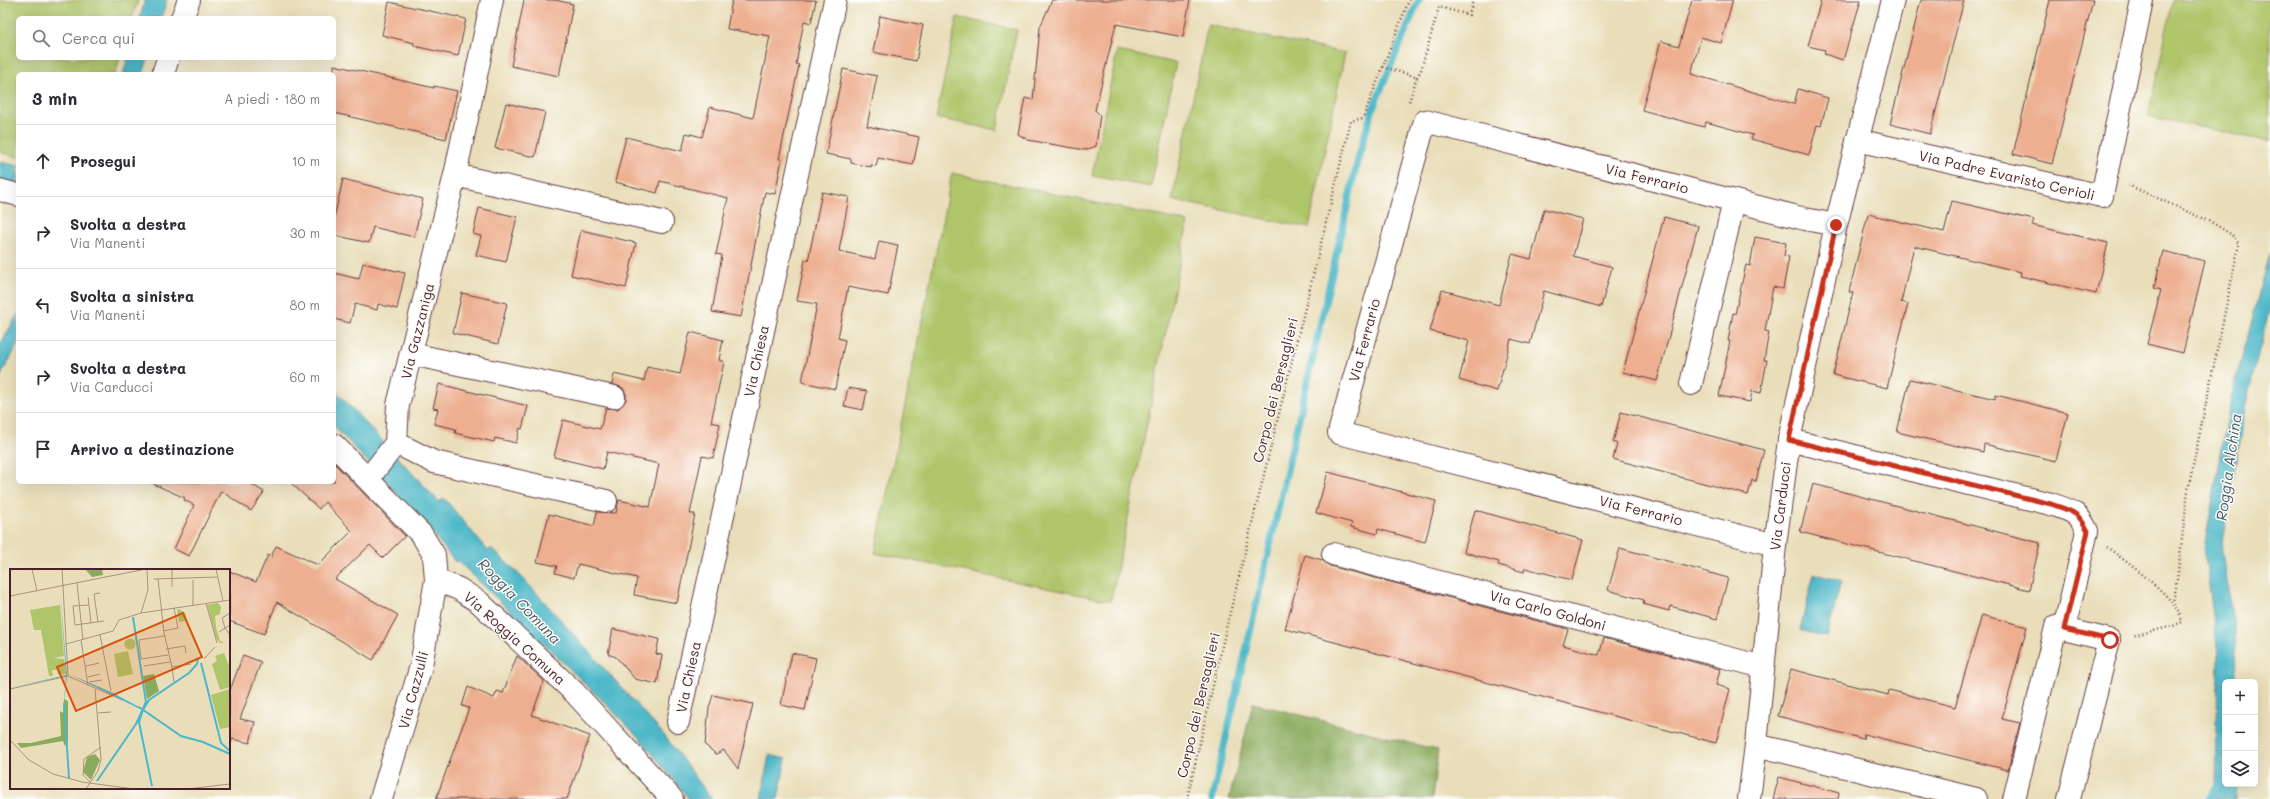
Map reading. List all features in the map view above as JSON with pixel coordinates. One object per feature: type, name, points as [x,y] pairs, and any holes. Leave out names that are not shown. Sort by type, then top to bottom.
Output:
[{"type":"street","points":[[183,16],[189,0]]},
{"type":"street","name":"Via Gazzaniga","points":[[396,443],[398,405],[455,175],[492,0]]},
{"type":"street","name":"Via Chiesa","points":[[678,722],[835,0]]},
{"type":"street","points":[[1836,225],[1893,0]]},
{"type":"street","name":"Via Padre Evaristo Cerioli","points":[[1857,140],[2102,196],[2142,0]]},
{"type":"street","points":[[164,72],[167,60]]},
{"type":"street","name":"Via Ferrario","points":[[1775,545],[1339,433],[1425,121],[1805,219],[1836,225]]},
{"type":"street","points":[[455,175],[662,222]]},
{"type":"street","points":[[0,190],[16,194]]},
{"type":"street","points":[[1691,384],[1734,201]]},
{"type":"street","name":"Via Carducci","points":[[1749,799],[1756,745],[1775,545],[1789,440],[1836,225]]},
{"type":"street","points":[[411,354],[614,397]]},
{"type":"street","points":[[1789,440],[2051,504],[2070,511],[2082,518],[2088,531],[2064,629]]},
{"type":"street","points":[[368,479],[396,443],[434,462],[606,501]]},
{"type":"street","points":[[336,447],[422,535],[434,556],[436,580]]},
{"type":"street","name":"Via Carlo Goldoni","points":[[1333,554],[1763,667]]},
{"type":"street","name":"Via Cazzulli","points":[[381,799],[421,666],[436,580]]},
{"type":"street","name":"Via Roggia Comuna","points":[[436,580],[459,589],[479,602],[574,692],[672,799]]},
{"type":"street","points":[[2014,799],[2056,627],[2110,640],[2069,799]]},
{"type":"street","points":[[1756,745],[1976,799]]},
{"type":"path","name":"Corpo dei Bersaglieri","points":[[1187,799],[1225,633],[1351,121],[1363,118],[1409,0]]},
{"type":"path","points":[[1425,121],[1408,107],[1417,77],[1421,70],[1439,7],[1469,15],[1473,0]]},
{"type":"path","points":[[1384,67],[1417,77]]},
{"type":"path","points":[[2106,180],[2132,186],[2213,223],[2232,234],[2239,244],[2188,490],[2176,588],[2173,601]]},
{"type":"path","points":[[2088,531],[2173,601],[2181,614],[2182,622],[2149,633],[2110,640]]},
{"type":"green space","points":[[0,0],[138,0],[133,16],[16,16],[16,60],[119,60],[116,72],[16,72],[16,156],[0,152]]},
{"type":"green space","points":[[2173,0],[2270,0],[2270,142],[2148,116]]},
{"type":"green space","points":[[957,17],[1017,30],[997,130],[936,118]]},
{"type":"green space","points":[[1208,25],[1345,53],[1309,228],[1172,200]]},
{"type":"green space","points":[[1117,51],[1176,63],[1151,187],[1092,176]]},
{"type":"green space","points":[[952,173],[1188,222],[1111,601],[875,553]]},
{"type":"green space","points":[[1253,703],[1438,750],[1432,799],[1229,799]]},
{"type":"water","points":[[145,0],[167,0],[162,16],[141,16]]},
{"type":"water","points":[[127,60],[147,60],[144,72],[124,72]]},
{"type":"water","points":[[0,162],[16,166],[16,185],[0,181]]},
{"type":"water","name":"Roggia Alchina","points":[[2270,253],[2270,307],[2245,408],[2222,542],[2229,598],[2235,630],[2236,679],[2222,679],[2222,787],[2236,787],[2235,799],[2216,799],[2218,653],[2204,548],[2231,398]]},
{"type":"water","points":[[16,317],[16,348],[0,377],[0,345]]},
{"type":"water","name":"Roggia Comuna","points":[[336,391],[439,502],[444,498],[488,551],[491,548],[522,577],[664,735],[712,799],[689,799],[640,739],[609,707],[458,561],[455,562],[427,526],[336,428]]},
{"type":"water","points":[[1814,574],[1841,581],[1827,637],[1800,630]]},
{"type":"water","points":[[769,755],[786,759],[778,799],[761,799]]},
{"type":"building","points":[[524,0],[555,0],[573,4],[559,76],[511,66]]},
{"type":"building","points":[[732,0],[816,0],[811,23],[804,21],[796,64],[799,65],[779,159],[782,159],[775,194],[765,192],[741,317],[712,312],[722,255],[716,254],[728,198],[660,181],[657,193],[615,182],[626,137],[682,151],[686,133],[702,137],[710,107],[753,118],[770,36],[727,29]]},
{"type":"building","points":[[1052,0],[1190,0],[1183,37],[1116,24],[1095,110],[1100,115],[1096,146],[1085,150],[1028,140],[1018,134],[1025,98],[1033,100],[1040,27]]},
{"type":"building","points":[[1692,0],[1733,0],[1721,43],[1701,37],[1691,74],[1794,104],[1798,89],[1828,98],[1821,126],[1817,125],[1809,155],[1751,139],[1753,135],[1706,122],[1704,127],[1642,110],[1661,41],[1679,46]]},
{"type":"building","points":[[1821,0],[1861,0],[1843,60],[1824,54],[1825,50],[1808,46]]},
{"type":"building","points":[[1921,0],[1964,0],[1930,134],[1890,124]]},
{"type":"building","points":[[2050,0],[2093,0],[2052,164],[2013,154]]},
{"type":"building","points":[[389,2],[466,19],[458,56],[414,46],[414,43],[382,35]]},
{"type":"building","points":[[880,16],[923,25],[916,61],[873,52]]},
{"type":"building","points":[[334,65],[434,88],[434,86],[457,91],[446,139],[336,113],[336,72],[334,72]]},
{"type":"building","points":[[843,69],[877,76],[867,126],[919,137],[913,165],[878,158],[876,166],[871,165],[871,167],[851,163],[851,159],[826,154]]},
{"type":"building","points":[[506,103],[545,112],[535,157],[495,148]]},
{"type":"building","points":[[343,179],[423,199],[414,237],[373,227],[369,243],[336,235],[336,209]]},
{"type":"building","points":[[822,192],[849,197],[839,251],[875,259],[879,241],[898,245],[888,295],[848,287],[838,338],[845,340],[835,389],[802,382],[817,304],[797,301],[805,260],[808,261]]},
{"type":"building","points":[[1952,201],[2034,220],[2032,225],[2108,243],[2096,294],[2020,276],[2021,272],[1914,246],[1901,302],[1908,304],[1887,388],[1833,375],[1853,293],[1849,292],[1868,214],[1944,232]]},
{"type":"building","points":[[479,208],[517,217],[506,262],[476,255],[481,236],[473,234]]},
{"type":"building","points":[[1544,209],[1583,219],[1573,256],[1612,267],[1601,307],[1544,291],[1530,344],[1511,339],[1497,391],[1459,380],[1469,341],[1430,331],[1442,290],[1499,305],[1512,254],[1531,259]]},
{"type":"building","points":[[1664,217],[1698,226],[1657,381],[1623,372]]},
{"type":"building","points":[[581,230],[636,243],[626,288],[571,275]]},
{"type":"building","points":[[1755,237],[1786,243],[1784,256],[1789,257],[1783,289],[1773,287],[1765,331],[1769,332],[1764,360],[1767,360],[1761,393],[1752,391],[1750,402],[1719,396],[1730,341],[1728,341],[1733,313],[1735,314],[1746,265],[1750,266]]},
{"type":"building","points":[[2163,251],[2205,261],[2183,353],[2147,344],[2161,290],[2154,288]]},
{"type":"building","points":[[363,263],[405,273],[397,309],[378,304],[377,310],[355,304],[350,323],[336,320],[336,273],[359,279]]},
{"type":"building","points":[[462,293],[507,303],[498,344],[453,333]]},
{"type":"building","points":[[690,332],[723,340],[719,360],[724,362],[711,422],[720,424],[713,458],[702,456],[690,514],[695,514],[677,603],[634,595],[637,578],[578,564],[574,578],[555,573],[557,566],[537,562],[549,514],[594,526],[597,512],[616,513],[619,500],[650,507],[659,464],[607,452],[603,469],[554,457],[563,420],[600,429],[606,408],[618,409],[626,400],[626,394],[623,388],[612,384],[614,374],[644,381],[647,367],[680,374]]},
{"type":"building","points":[[1910,379],[1995,399],[1996,395],[2068,413],[2056,461],[1984,444],[1983,452],[1897,432]]},
{"type":"building","points":[[439,384],[528,406],[522,429],[520,428],[516,443],[495,438],[494,442],[455,433],[456,429],[434,424],[438,409],[433,408]]},
{"type":"building","points":[[848,388],[867,391],[863,410],[844,406]]},
{"type":"building","points":[[1621,412],[1764,450],[1756,481],[1752,480],[1748,495],[1613,459],[1617,444],[1613,442]]},
{"type":"building","points":[[336,465],[405,536],[383,558],[370,545],[335,579],[398,615],[373,660],[277,602],[264,634],[230,621],[230,571],[256,582],[268,555],[271,557],[276,546],[318,565],[352,531],[325,502],[319,509],[292,484],[336,484]]},
{"type":"building","points":[[1328,472],[1436,501],[1425,542],[1378,529],[1377,534],[1351,527],[1352,523],[1316,513]]},
{"type":"building","points":[[154,484],[251,484],[264,492],[251,511],[221,491],[189,556],[174,549],[194,505],[184,500],[185,498]]},
{"type":"building","points":[[1813,484],[2040,543],[2029,590],[1800,532]]},
{"type":"building","points":[[1475,510],[1583,540],[1572,580],[1525,568],[1524,572],[1498,565],[1499,562],[1464,552]]},
{"type":"building","points":[[1620,548],[1728,578],[1717,619],[1670,606],[1669,611],[1643,604],[1644,600],[1608,590]]},
{"type":"building","points":[[1305,555],[1322,560],[1330,566],[1568,629],[1563,645],[1599,655],[1604,638],[1720,669],[1716,685],[1730,689],[1716,743],[1285,629]]},
{"type":"building","points":[[1982,615],[2027,627],[2002,719],[2020,723],[2008,770],[1864,734],[1863,739],[1778,716],[1791,669],[1888,695],[1889,690],[1955,707]]},
{"type":"building","points":[[613,629],[659,639],[656,654],[662,655],[657,684],[635,679],[616,657],[608,654]]},
{"type":"building","points":[[792,653],[816,658],[805,710],[781,705]]},
{"type":"building","points":[[243,655],[261,662],[240,719],[255,722],[250,743],[232,739],[230,743],[230,690]]},
{"type":"building","points":[[517,656],[544,681],[532,715],[590,736],[567,799],[436,799],[469,708],[462,706],[468,687],[494,698],[497,691],[503,693]]},
{"type":"building","points":[[713,695],[753,704],[738,769],[724,750],[716,754],[705,745],[709,708]]},
{"type":"building","points":[[1779,777],[1839,793],[1838,799],[1773,799]]},
{"type":"waterway","points":[[1212,799],[1359,155],[1373,108],[1419,0]]},
{"type":"waterway","points":[[2210,799],[2221,782]]},
{"type":"route","points":[[1836,225],[1789,440],[2051,504],[2070,511],[2082,518],[2088,531],[2064,629],[2110,640]]}]
